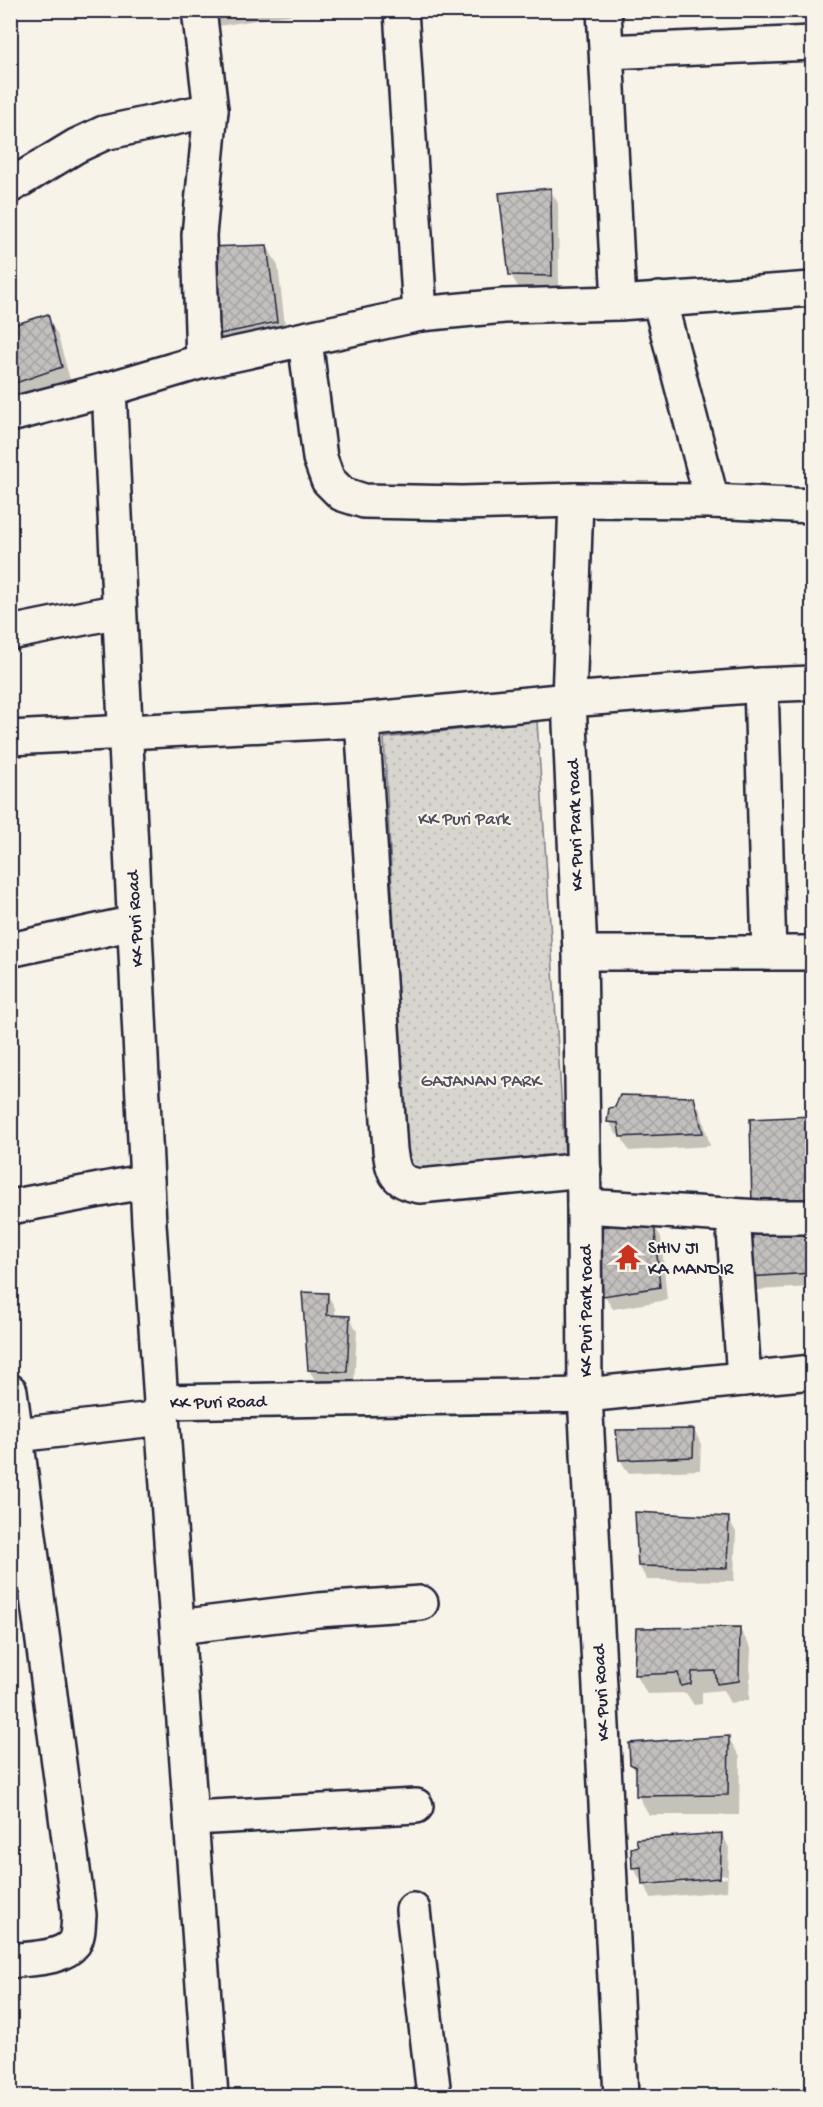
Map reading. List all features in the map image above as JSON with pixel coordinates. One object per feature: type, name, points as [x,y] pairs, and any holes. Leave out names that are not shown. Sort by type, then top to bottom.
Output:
[{"type":"street","points":[[199,10],[212,110],[199,235],[203,361]]},
{"type":"street","points":[[401,10],[420,314]]},
{"type":"street","points":[[604,10],[619,303]]},
{"type":"street","points":[[607,52],[813,43]]},
{"type":"street","points":[[10,186],[76,146],[104,134],[212,110]]},
{"type":"street","points":[[10,415],[109,390],[203,361],[420,314],[504,306],[619,303],[813,290]]},
{"type":"street","points":[[659,299],[712,501]]},
{"type":"street","points":[[305,340],[320,458],[328,480],[342,494],[364,501],[462,503],[576,500],[712,501],[813,506]]},
{"type":"street","name":"KK Puri Road","points":[[109,390],[147,1181],[162,1410],[585,1395],[621,2097]]},
{"type":"street","name":"KK Puri Park road","points":[[576,500],[569,700],[580,953],[585,1395]]},
{"type":"street","points":[[10,633],[119,611]]},
{"type":"street","points":[[10,738],[362,720],[569,700],[813,683]]},
{"type":"street","points":[[761,685],[768,952]]},
{"type":"street","points":[[362,720],[392,1166],[398,1178],[406,1184],[420,1186],[584,1170]]},
{"type":"street","points":[[10,950],[135,923]]},
{"type":"street","points":[[580,953],[813,953]]},
{"type":"street","points":[[10,1207],[147,1181]]},
{"type":"street","points":[[584,1206],[759,1217],[813,1217]]},
{"type":"street","points":[[733,1215],[744,1379]]},
{"type":"street","points":[[585,1395],[813,1372]]},
{"type":"street","points":[[10,1391],[79,1915],[78,1933],[73,1943],[59,1954],[10,1961]]},
{"type":"street","points":[[17,1435],[162,1410],[211,2097]]},
{"type":"street","points":[[178,1627],[318,1610],[421,1603]]},
{"type":"street","points":[[192,1818],[416,1806]]},
{"type":"street","points":[[413,1910],[434,2097]]},
{"type":"green space","name":"KK Puri Park","points":[[537,721],[566,1172],[407,1168],[384,738]]},
{"type":"building","points":[[551,188],[552,276],[509,275],[499,193]]},
{"type":"building","points":[[267,245],[277,322],[215,335],[205,247]]},
{"type":"building","points":[[48,314],[62,367],[10,385],[10,326]]},
{"type":"building","points":[[620,1095],[694,1097],[703,1133],[620,1137],[618,1123],[607,1122],[609,1108],[615,1107]]},
{"type":"building","points":[[812,1116],[812,1207],[752,1207],[750,1119]]},
{"type":"building","name":"SHIV JI KA MANDIR","points":[[654,1222],[660,1287],[603,1296],[597,1227]]},
{"type":"building","points":[[812,1226],[812,1273],[749,1277],[745,1230]]},
{"type":"building","points":[[302,1292],[328,1293],[327,1315],[350,1316],[347,1372],[308,1370]]},
{"type":"building","points":[[694,1429],[693,1457],[619,1460],[616,1430]]},
{"type":"building","points":[[635,1512],[729,1517],[727,1568],[638,1566]]},
{"type":"building","points":[[740,1627],[739,1681],[717,1684],[715,1671],[692,1672],[691,1684],[681,1686],[678,1673],[634,1675],[636,1628]]},
{"type":"building","points":[[729,1736],[728,1795],[636,1796],[636,1767],[630,1764],[629,1743]]},
{"type":"building","points":[[722,1833],[720,1878],[642,1885],[641,1867],[632,1868],[631,1848],[638,1846],[636,1839]]},
{"type":"place","name":"SHIV JI KA MANDIR","points":[[628,1257]]},
{"type":"park label","name":"GAJANAN PARK","points":[[481,1080]]}]
